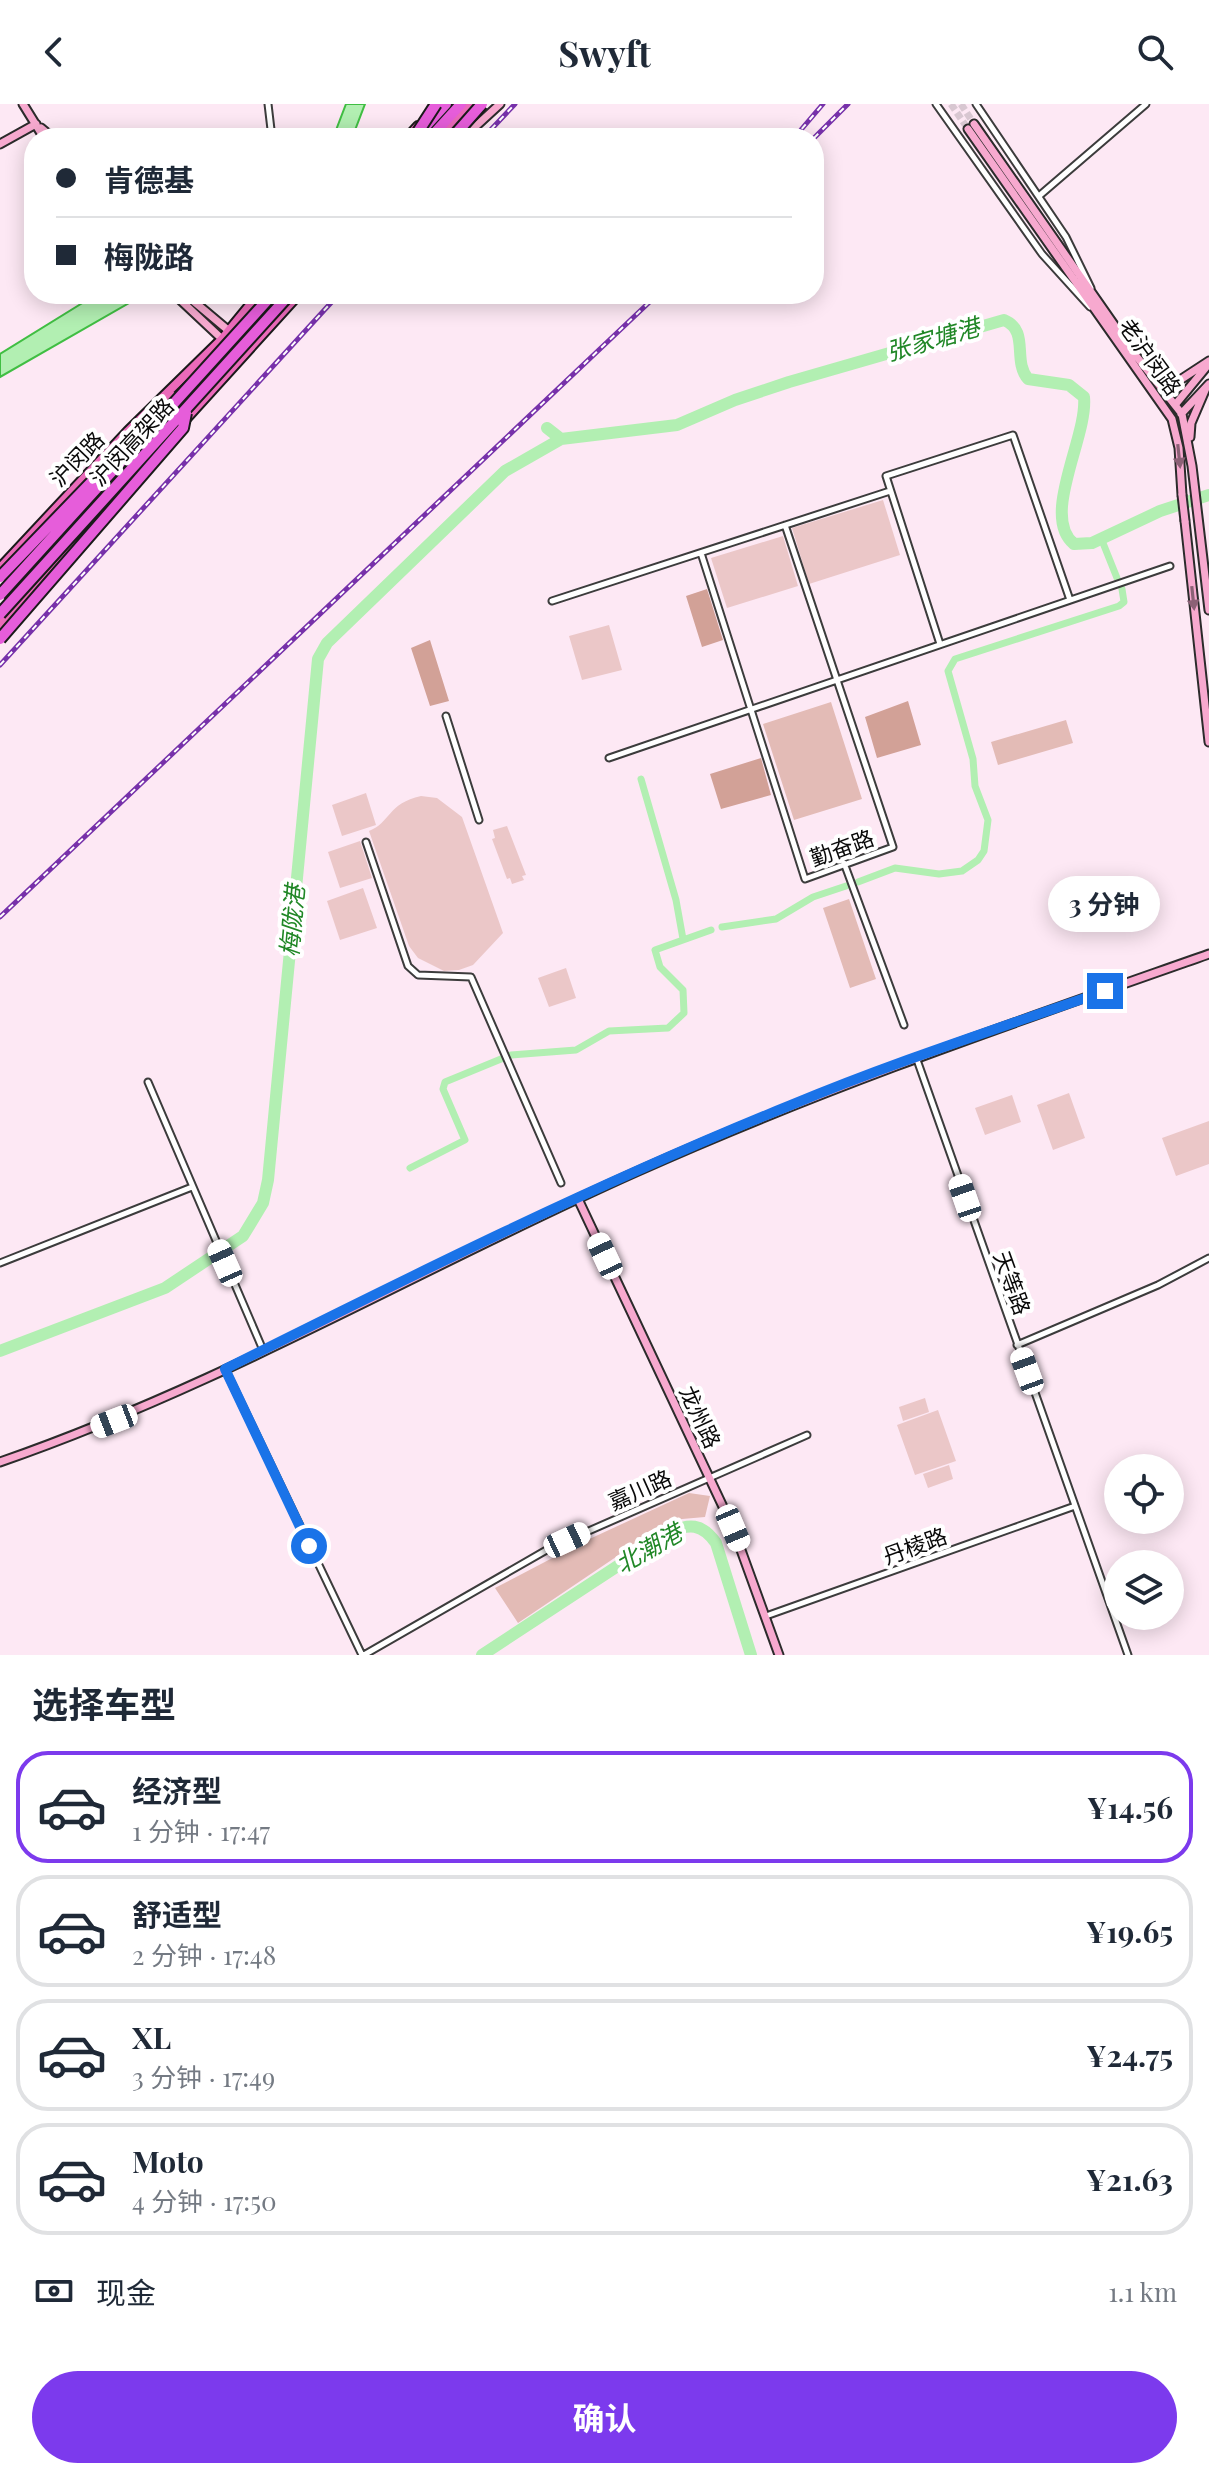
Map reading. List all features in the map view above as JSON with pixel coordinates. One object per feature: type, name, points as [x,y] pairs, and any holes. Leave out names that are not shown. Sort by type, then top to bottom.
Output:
[{"type":"highway","points":[[421,128],[437,104]]},
{"type":"highway","points":[[423,128],[446,104]]},
{"type":"highway","points":[[439,128],[461,104]]},
{"type":"highway","points":[[461,128],[482,104]]},
{"type":"highway","name":"沪闵高架路","points":[[0,593],[262,304]]},
{"type":"highway","name":"沪闵高架路","points":[[0,614],[187,412],[280,304]]},
{"type":"highway","points":[[0,639],[183,428],[187,412]]},
{"type":"highway","points":[[0,577],[103,470],[131,450]]},
{"type":"main road","points":[[416,128],[437,104]]},
{"type":"main road","points":[[448,128],[471,104]]},
{"type":"main road","points":[[458,117],[489,104]]},
{"type":"main road","name":"沪闵路","points":[[0,593],[227,337],[252,304]]},
{"type":"main road","name":"沪闵路","points":[[0,568],[106,454],[261,304]]},
{"type":"main road","points":[[0,624],[171,434],[280,304]]},
{"type":"main road","points":[[241,349],[288,304]]},
{"type":"main road","name":"沪闵路","points":[[155,417],[183,378]]},
{"type":"main road","points":[[106,454],[138,436]]},
{"type":"street","points":[[23,104],[38,128]]},
{"type":"street","points":[[268,104],[271,128]]},
{"type":"street","points":[[474,128],[500,104]]},
{"type":"street","points":[[936,104],[1042,254],[1097,309]]},
{"type":"street","points":[[976,104],[1066,237],[1097,309]]},
{"type":"street","points":[[1039,196],[1146,104]]},
{"type":"street","points":[[36,124],[41,128]]},
{"type":"street","points":[[29,128],[36,124]]},
{"type":"street","name":"老沪闵路","points":[[971,126],[1172,419],[1179,448],[1209,739]]},
{"type":"street","points":[[0,144],[24,131]]},
{"type":"street","points":[[190,304],[241,349]]},
{"type":"street","name":"老沪闵路","points":[[1097,309],[1182,414],[1195,490],[1209,610]]},
{"type":"street","points":[[1133,352],[1160,377],[1172,380],[1190,377],[1209,362]]},
{"type":"street","points":[[1166,409],[1177,405],[1209,362]]},
{"type":"street","points":[[1172,419],[1182,414],[1207,386]]},
{"type":"street","points":[[1188,447],[1191,423],[1207,386]]},
{"type":"street","points":[[940,644],[886,476],[1013,435],[1070,600]]},
{"type":"street","points":[[552,601],[890,491]]},
{"type":"street","name":"勤奋路","points":[[701,553],[805,879],[893,847],[785,525]]},
{"type":"street","points":[[609,758],[1170,566]]},
{"type":"street","points":[[446,716],[479,820]]},
{"type":"street","points":[[366,842],[408,966],[418,975],[471,977],[561,1183]]},
{"type":"street","points":[[844,863],[904,1025]]},
{"type":"street","points":[[0,1462],[114,1421],[578,1199],[772,1112],[916,1057],[1209,954]]},
{"type":"street","name":"天等路","points":[[916,1057],[1128,1655]]},
{"type":"street","points":[[148,1082],[263,1350]]},
{"type":"street","points":[[0,1263],[192,1187]]},
{"type":"street","name":"龙州路","points":[[578,1199],[740,1546],[779,1655]]},
{"type":"street","points":[[1017,1345],[1158,1285],[1209,1258]]},
{"type":"street","points":[[225,1369],[363,1655]]},
{"type":"street","name":"嘉川路","points":[[363,1655],[550,1548],[807,1435]]},
{"type":"street","name":"丹棱路","points":[[766,1616],[1075,1506]]},
{"type":"shaded area","points":[[346,104],[365,104],[356,128],[337,128]]},
{"type":"shaded area","points":[[81,304],[128,304],[0,377],[0,354]]},
{"type":"shaded area","points":[[883,500],[900,555],[809,584],[792,528]]},
{"type":"shaded area","points":[[783,536],[798,586],[727,608],[711,558]]},
{"type":"shaded area","points":[[707,589],[723,640],[702,647],[686,596]]},
{"type":"shaded area","points":[[609,625],[622,670],[582,680],[569,636]]},
{"type":"shaded area","points":[[430,640],[449,701],[430,706],[411,648]]},
{"type":"shaded area","points":[[908,701],[921,745],[877,758],[865,717]]},
{"type":"shaded area","points":[[831,702],[862,799],[794,820],[763,724]]},
{"type":"shaded area","points":[[1066,720],[1073,743],[998,765],[991,742]]},
{"type":"shaded area","points":[[761,758],[771,795],[721,809],[710,774]]},
{"type":"shaded area","points":[[366,793],[376,825],[342,836],[332,805]]},
{"type":"shaded area","points":[[421,796],[437,798],[462,817],[503,933],[473,965],[459,970],[444,971],[418,958],[409,946],[369,831],[402,803]]},
{"type":"shaded area","points":[[507,826],[526,875],[522,876],[524,880],[512,884],[510,878],[507,879],[492,839],[495,838],[493,830]]},
{"type":"shaded area","points":[[360,841],[372,878],[340,888],[328,852]]},
{"type":"shaded area","points":[[363,888],[377,928],[340,940],[327,901]]},
{"type":"shaded area","points":[[849,899],[876,979],[850,988],[823,908]]},
{"type":"shaded area","points":[[566,968],[576,998],[549,1007],[538,978]]},
{"type":"shaded area","points":[[1069,1093],[1085,1138],[1053,1150],[1037,1105]]},
{"type":"shaded area","points":[[1012,1095],[1021,1122],[985,1135],[975,1108]]},
{"type":"shaded area","points":[[1209,1121],[1209,1164],[1176,1176],[1162,1138]]},
{"type":"shaded area","points":[[925,1398],[929,1412],[903,1421],[899,1407]]},
{"type":"shaded area","points":[[938,1410],[956,1461],[915,1475],[897,1425]]},
{"type":"shaded area","points":[[949,1465],[953,1479],[928,1488],[923,1474]]},
{"type":"shaded area","points":[[689,1493],[710,1496],[705,1517],[682,1519],[659,1528],[518,1623],[495,1588],[583,1542]]},
{"type":"waterway","name":"张家塘港","points":[[547,428],[561,439],[677,425],[735,400],[789,382],[1004,320],[1012,325],[1019,338],[1021,363],[1028,379],[1069,385],[1084,397],[1079,433],[1063,496],[1065,531],[1074,544],[1092,543],[1160,511],[1209,495]]},
{"type":"waterway","name":"梅陇港","points":[[0,1351],[165,1288],[243,1236],[263,1203],[268,1180],[318,659],[327,643],[505,471],[561,439]]},
{"type":"waterway","points":[[1101,538],[1117,578]]},
{"type":"waterway","points":[[858,882],[895,868],[939,874],[962,871],[978,860],[984,851],[988,820],[975,786],[973,759],[948,671],[955,659],[1119,606],[1124,602],[1122,589]]},
{"type":"waterway","points":[[641,779],[676,900],[683,939]]},
{"type":"waterway","points":[[722,927],[776,919],[813,897],[846,886]]},
{"type":"waterway","points":[[511,1055],[576,1050],[609,1031],[668,1028],[684,1013],[683,990],[660,967],[655,950],[711,930]]},
{"type":"waterway","points":[[410,1168],[465,1140],[443,1089],[445,1082],[501,1059]]},
{"type":"waterway","name":"北潮港","points":[[482,1655],[668,1533],[689,1526],[700,1528],[716,1543],[751,1655]]},
{"type":"tunnel","points":[[951,104],[968,129]]},
{"type":"tunnel","points":[[961,104],[974,124]]},
{"type":"railway","points":[[492,128],[515,104]]},
{"type":"railway","points":[[803,128],[823,104]]},
{"type":"railway","points":[[824,128],[848,104]]},
{"type":"railway","points":[[0,665],[330,304]]},
{"type":"railway","points":[[0,917],[647,304]]},
{"type":"route","points":[[309,1546],[225,1369],[445,1260],[740,1126],[845,1083],[1105,991]]}]
